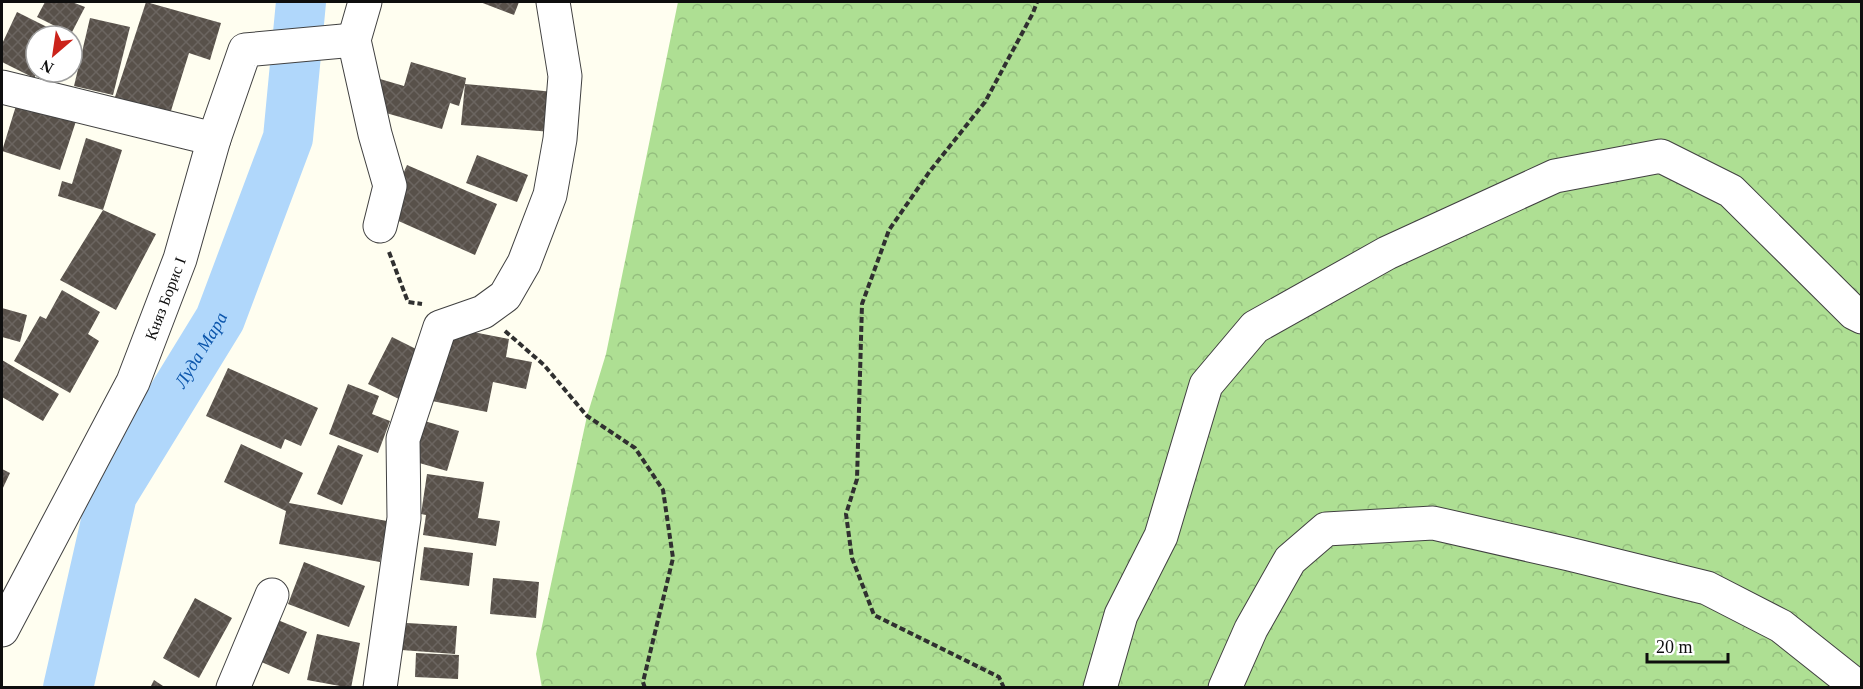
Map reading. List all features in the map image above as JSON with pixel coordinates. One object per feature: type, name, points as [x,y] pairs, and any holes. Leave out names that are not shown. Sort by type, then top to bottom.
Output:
[{"type":"street","points":[[365,2],[341,42],[375,134],[390,186],[380,226]]},
{"type":"street","points":[[380,687],[404,518],[403,439],[440,327],[483,312],[505,296],[524,264],[550,195],[560,139],[565,76],[553,2]]},
{"type":"street","name":"Княз Борис I","points":[[2,630],[134,382],[180,259],[214,139],[245,50],[341,42]]},
{"type":"street","points":[[2,87],[214,139]]},
{"type":"street","points":[[1100,687],[1121,615],[1161,536],[1206,385],[1255,327],[1387,253],[1555,176],[1661,156],[1731,191],[1854,312],[1862,317]]},
{"type":"street","points":[[1225,687],[1251,629],[1290,560],[1326,529],[1433,523],[1707,588],[1782,626],[1859,687]]},
{"type":"street","points":[[233,687],[272,595]]},
{"type":"path","points":[[1004,687],[999,677],[874,615],[852,558],[846,514],[857,478],[862,304],[889,230],[930,171],[985,102],[1037,2]]},
{"type":"path","points":[[380,226],[408,302],[425,304]]},
{"type":"path","points":[[483,312],[544,365],[587,416],[635,448],[663,490],[673,558],[643,682],[645,687]]},
{"type":"green space","points":[[678,2],[1861,2],[1861,687],[542,688],[536,654],[587,416],[606,354]]},
{"type":"building","points":[[45,2],[72,2],[85,7],[76,24],[51,24],[37,17]]},
{"type":"building","points":[[146,2],[221,23],[210,60],[189,53],[170,114],[115,97]]},
{"type":"building","points":[[480,2],[519,2],[514,15]]},
{"type":"building","points":[[17,12],[41,24],[24,24],[24,73],[2,62],[2,44]]},
{"type":"building","points":[[90,18],[130,27],[113,95],[74,86],[74,84],[84,84],[84,44]]},
{"type":"building","points":[[411,62],[466,78],[459,106],[450,103],[442,129],[372,109],[380,79],[404,86]]},
{"type":"building","points":[[465,84],[555,92],[552,132],[461,125]]},
{"type":"building","points":[[19,96],[78,115],[60,170],[2,151]]},
{"type":"building","points":[[86,138],[122,150],[103,210],[58,196],[62,181],[72,184]]},
{"type":"building","points":[[477,155],[528,175],[517,202],[466,183]]},
{"type":"building","points":[[407,165],[497,204],[475,255],[385,215]]},
{"type":"building","points":[[103,210],[156,234],[116,310],[60,280]]},
{"type":"building","points":[[62,290],[100,312],[88,334],[99,341],[70,393],[14,361],[40,316],[46,319]]},
{"type":"building","points":[[2,308],[27,315],[20,342],[2,337]]},
{"type":"building","points":[[447,327],[509,339],[506,357],[532,362],[526,389],[493,382],[487,412],[432,401]]},
{"type":"building","points":[[392,337],[424,353],[401,400],[368,384]]},
{"type":"building","points":[[2,360],[59,394],[43,421],[2,397]]},
{"type":"building","points":[[228,368],[318,408],[301,446],[285,439],[281,449],[206,416]]},
{"type":"building","points":[[348,384],[379,396],[372,414],[390,421],[378,453],[329,434]]},
{"type":"building","points":[[421,420],[459,431],[447,471],[409,460]]},
{"type":"building","points":[[241,444],[303,473],[289,503],[387,521],[380,562],[279,544],[286,511],[224,482]]},
{"type":"building","points":[[338,445],[363,455],[342,505],[317,494]]},
{"type":"building","points":[[2,469],[10,473],[2,490]]},
{"type":"building","points":[[427,474],[484,482],[478,518],[500,521],[496,546],[423,535],[426,515],[421,514]]},
{"type":"building","points":[[424,547],[473,553],[469,586],[420,580]]},
{"type":"building","points":[[304,562],[365,586],[349,627],[288,604]]},
{"type":"building","points":[[493,578],[539,582],[536,618],[490,614]]},
{"type":"building","points":[[195,598],[232,618],[199,678],[163,658]]},
{"type":"building","points":[[268,616],[307,632],[289,674],[250,657]]},
{"type":"building","points":[[390,622],[457,626],[455,654],[388,649]]},
{"type":"building","points":[[317,634],[360,643],[351,688],[307,680]]},
{"type":"building","points":[[416,653],[459,655],[458,679],[415,677]]},
{"type":"building","points":[[154,680],[166,688],[150,688]]},
{"type":"waterway","name":"Луда Мара","points":[[68,688],[112,495],[220,319],[288,138],[301,2]]}]
